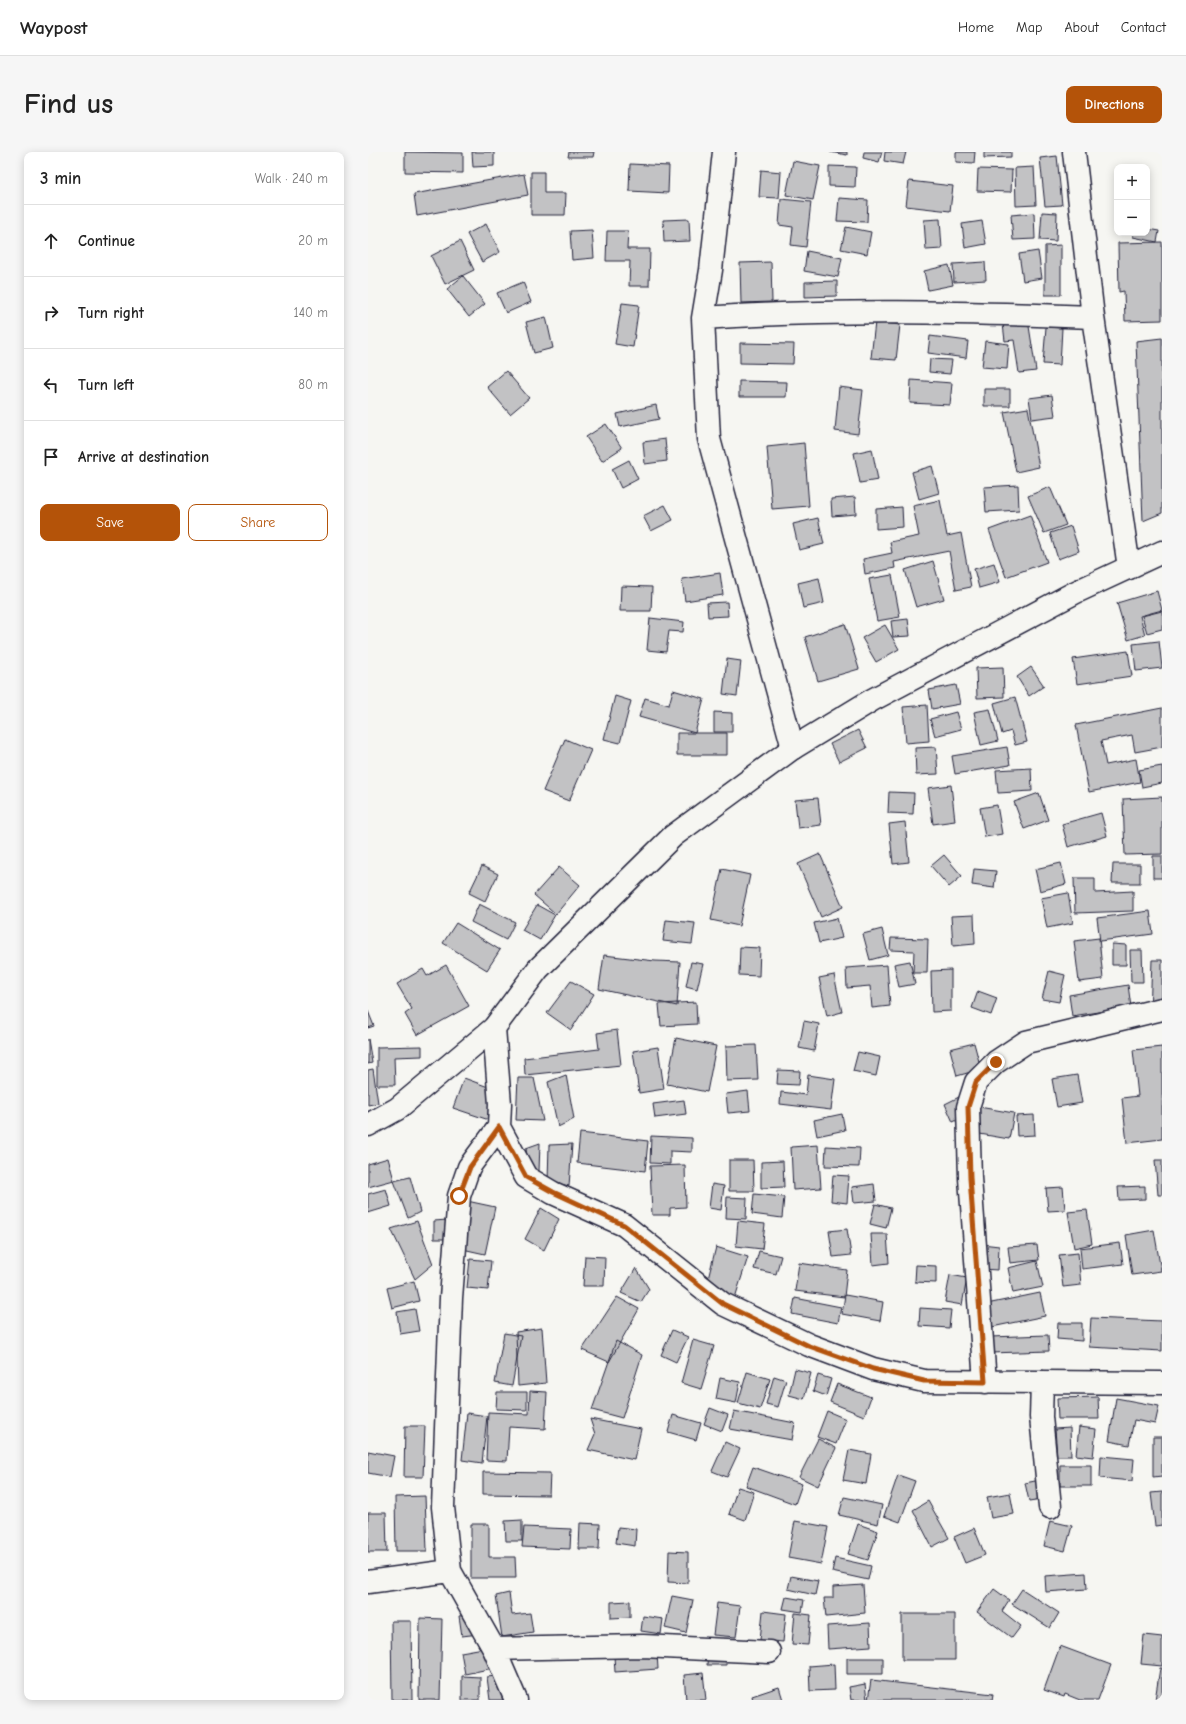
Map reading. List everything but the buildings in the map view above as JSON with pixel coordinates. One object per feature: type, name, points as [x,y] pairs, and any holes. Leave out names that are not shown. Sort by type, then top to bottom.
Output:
[{"type":"street","points":[[724,152],[711,270],[703,318],[708,439],[793,748]]},
{"type":"street","points":[[1074,152],[1093,317],[1129,568]]},
{"type":"street","points":[[703,318],[779,313],[864,311],[1093,317]]},
{"type":"street","points":[[368,1125],[397,1109],[494,1028],[538,969],[673,836],[793,748],[872,700],[1076,592],[1162,552]]},
{"type":"street","points":[[985,1382],[970,1170],[968,1107],[976,1082],[996,1062],[1026,1042],[1162,1009]]},
{"type":"street","points":[[494,1028],[500,1104],[499,1127],[526,1177],[553,1192],[624,1225],[723,1304],[809,1346],[873,1369],[924,1381],[1162,1383]]},
{"type":"street","points":[[499,1127],[470,1167],[459,1196],[451,1298],[443,1507],[450,1571],[494,1649],[516,1700]]},
{"type":"street","points":[[1042,1382],[1041,1417],[1050,1507]]},
{"type":"street","points":[[368,1582],[450,1571]]},
{"type":"street","points":[[494,1649],[643,1646],[769,1652]]},
{"type":"route","points":[[459,1196],[470,1167],[499,1127],[526,1177],[553,1192],[624,1225],[723,1304],[809,1346],[873,1369],[924,1381],[985,1382],[970,1178],[968,1107],[976,1082],[996,1062]]}]
